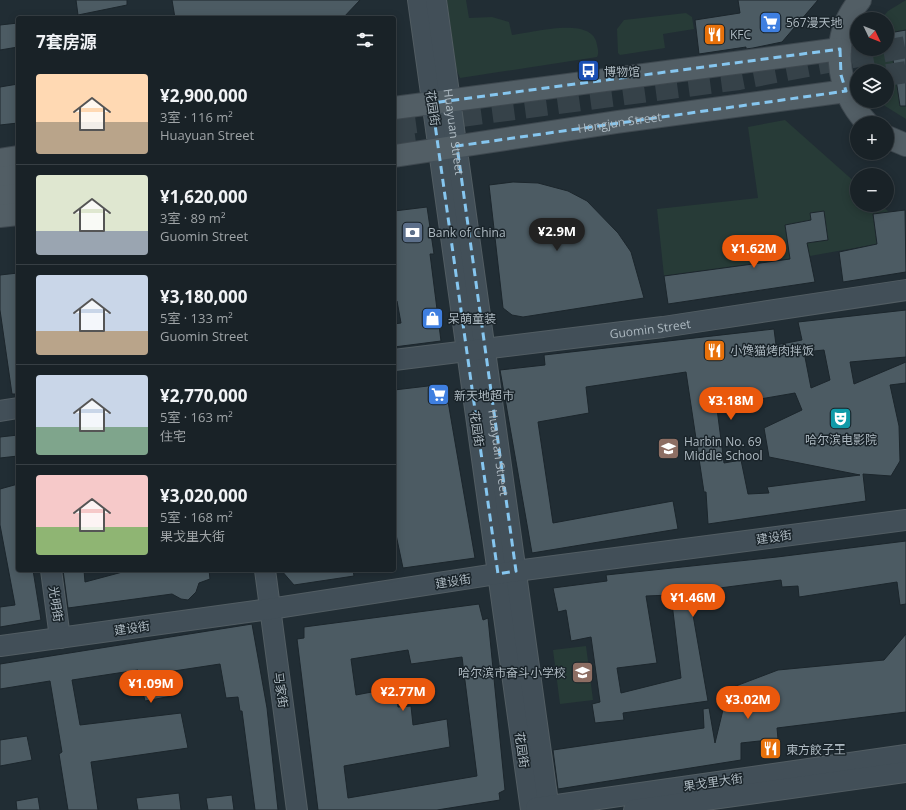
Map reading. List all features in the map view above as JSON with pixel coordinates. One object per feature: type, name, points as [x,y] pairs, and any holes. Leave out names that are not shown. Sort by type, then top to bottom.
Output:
[{"type":"main road","points":[[860,0],[848,19],[842,34],[840,49],[841,75],[846,91],[861,116]]},
{"type":"main road","points":[[396,108],[840,49]]},
{"type":"main road","name":"Hongjun Street","points":[[396,156],[846,91]]},
{"type":"main road","points":[[894,140],[906,145]]},
{"type":"main road","points":[[0,160],[16,158]]},
{"type":"main road","points":[[0,178],[16,176]]},
{"type":"main road","points":[[0,197],[16,195]]},
{"type":"main road","points":[[0,216],[16,214]]},
{"type":"street","name":"花园街","points":[[418,0],[441,102]]},
{"type":"street","name":"Huayuan Street","points":[[436,0],[441,102],[448,147]]},
{"type":"street","points":[[448,147],[476,349]]},
{"type":"street","name":"Guomin Street","points":[[396,360],[663,327],[906,290]]},
{"type":"street","name":"Huayuan Street","points":[[476,349],[507,573],[536,809]]},
{"type":"street","points":[[0,410],[16,408]]},
{"type":"street","name":"建设街","points":[[0,646],[270,609],[507,573],[906,520]]},
{"type":"street","name":"光明街","points":[[51,572],[60,638]]},
{"type":"street","name":"马家街","points":[[265,572],[297,810]]},
{"type":"street","name":"果戈里大街","points":[[536,809],[906,755]]},
{"type":"street","name":"果戈里大街","points":[[634,810],[906,772]]},
{"type":"highlighted area","points":[[840,49],[841,75],[846,91],[457,146],[516,571],[498,574],[432,103]]},
{"type":"green space","points":[[447,0],[466,0],[469,18],[492,17],[509,22],[512,35],[561,28],[585,30],[593,36],[597,45],[598,56],[460,78],[456,68]]},
{"type":"green space","points":[[906,0],[906,119],[888,108],[894,108],[894,64],[866,64],[867,56],[894,56],[894,12],[887,12]]},
{"type":"green space","points":[[686,13],[692,17],[694,29],[663,34],[665,48],[620,55],[618,53],[617,29],[624,20]]},
{"type":"green space","points":[[785,120],[850,178],[850,212],[889,212],[873,214],[877,244],[810,256],[664,276],[657,209],[758,198],[748,127]]},
{"type":"green space","points":[[586,646],[593,700],[560,704],[553,650]]},
{"type":"building","points":[[76,0],[127,0],[127,5],[78,15]]},
{"type":"building","points":[[172,0],[360,0],[345,16],[175,16]]},
{"type":"building","name":"567漫天地","points":[[738,0],[818,0],[782,42],[753,48],[746,49],[746,47],[699,54],[695,20],[740,13]]},
{"type":"building","points":[[16,23],[16,47],[0,50],[0,25]]},
{"type":"building","points":[[906,30],[906,106],[900,106],[892,56],[894,56],[894,32]]},
{"type":"building","points":[[16,84],[16,123],[0,125],[0,87]]},
{"type":"building","points":[[513,182],[538,183],[568,191],[587,201],[618,233],[631,252],[644,298],[523,317],[512,315],[503,308],[489,185]]},
{"type":"building","points":[[427,207],[434,254],[430,254],[441,341],[396,347],[396,324],[401,323],[396,301],[396,211]]},
{"type":"building","points":[[905,210],[906,272],[843,282],[839,252],[877,244],[873,214]]},
{"type":"building","points":[[824,211],[828,240],[807,243],[815,282],[668,304],[664,276],[790,259],[785,225],[811,220],[810,213]]},
{"type":"building","points":[[16,273],[16,394],[12,394],[0,310],[0,275]]},
{"type":"building","points":[[906,310],[906,357],[850,362],[854,384],[906,362],[906,383],[890,385],[899,426],[900,461],[891,476],[863,474],[866,501],[708,524],[706,492],[704,492],[686,372],[586,387],[589,413],[538,422],[553,523],[673,501],[678,529],[532,553],[500,370],[545,365],[544,355],[774,329],[776,345],[802,340],[798,322]],"holes":[[[824,350],[830,380],[811,388],[804,352]],[[795,393],[802,410],[764,428],[769,457],[860,475],[767,487],[769,493],[748,494],[741,460],[724,463],[716,401],[736,396],[737,403]]]},
{"type":"building","points":[[445,384],[475,558],[403,568],[396,535],[396,390]]},
{"type":"building","points":[[16,435],[16,456],[0,458],[0,437]]},
{"type":"building","points":[[16,485],[16,572],[33,572],[41,620],[0,627],[0,607],[15,605],[0,525],[0,489]]},
{"type":"building","points":[[906,541],[906,604],[900,605],[897,582],[799,597],[798,586],[782,587],[781,580],[689,592],[708,701],[623,713],[624,720],[595,723],[592,704],[600,702],[591,637],[571,641],[566,610],[558,612],[553,588],[607,581],[606,575],[777,557]],"holes":[[[671,595],[681,678],[621,693],[617,668],[657,663],[646,596]]]},
{"type":"building","points":[[63,572],[84,572],[85,582],[122,572],[209,572],[210,579],[199,583],[196,592],[188,600],[181,599],[172,594],[68,608]]},
{"type":"building","points":[[283,572],[353,572],[354,576],[294,585]]},
{"type":"building","points":[[479,604],[483,620],[488,618],[505,790],[499,793],[500,800],[437,810],[318,810],[297,639],[304,638],[304,627]],"holes":[[[408,650],[411,664],[462,657],[477,776],[348,798],[344,766],[450,747],[447,719],[413,725],[411,706],[398,707],[395,682],[378,682],[377,691],[356,695],[351,659]]]},
{"type":"building","points":[[252,624],[267,708],[278,810],[255,810],[242,711],[240,711],[238,697],[226,698],[220,664],[167,672],[172,696],[145,701],[138,670],[72,680],[80,725],[181,713],[188,748],[91,762],[98,810],[68,810],[59,754],[62,752],[50,681],[0,689],[0,664]]},
{"type":"building","points":[[906,634],[906,712],[777,728],[778,739],[741,743],[741,760],[558,789],[553,750],[704,728],[703,709],[709,708],[715,743],[728,689],[778,670],[884,660]]},
{"type":"building","points":[[27,736],[32,760],[0,766],[0,740]]},
{"type":"building","points":[[179,793],[181,810],[138,810],[136,798]]},
{"type":"building","points":[[232,795],[234,810],[208,810],[206,798]]},
{"type":"building","points":[[38,797],[40,810],[17,810],[16,801]]},
{"type":"tunnel","points":[[396,125],[739,79],[906,47]]},
{"type":"tunnel","points":[[894,74],[906,72]]},
{"type":"tunnel","points":[[396,144],[456,135]]},
{"type":"place","name":"567漫天地","points":[[771,22]]},
{"type":"place","name":"KFC","points":[[715,34]]},
{"type":"place","name":"博物馆","points":[[588,71]]},
{"type":"place","name":"Bank of China","points":[[413,232]]},
{"type":"place","name":"呆萌童装","points":[[432,318]]},
{"type":"place","name":"小馋猫烤肉拌饭","points":[[714,350]]},
{"type":"place","name":"新天地超市","points":[[439,395]]},
{"type":"place","name":"哈尔滨电影院","points":[[841,418]]},
{"type":"place","name":"Harbin No. 69 Middle School","points":[[668,448]]},
{"type":"place","name":"哈尔滨市奋斗小学校","points":[[582,672]]},
{"type":"place","name":"東方餃子王","points":[[771,749]]}]
